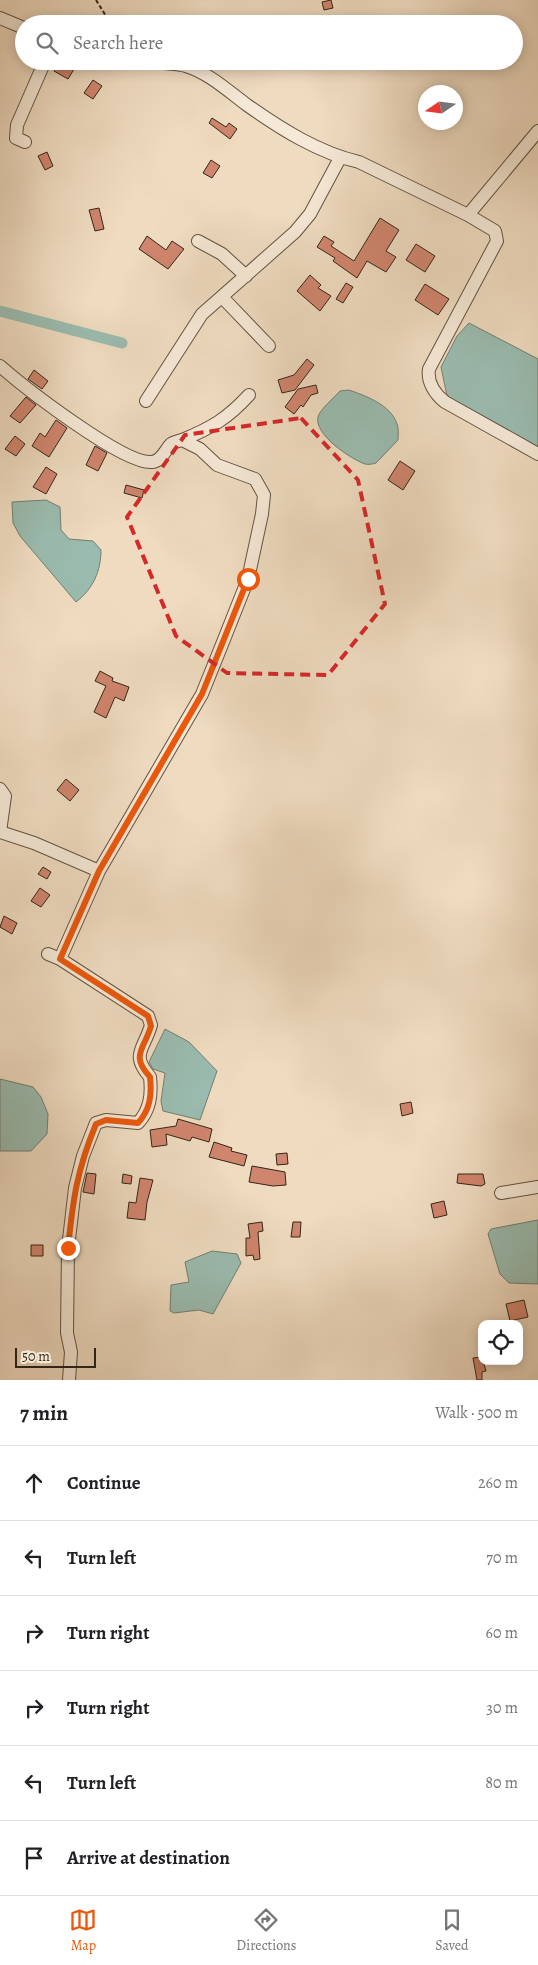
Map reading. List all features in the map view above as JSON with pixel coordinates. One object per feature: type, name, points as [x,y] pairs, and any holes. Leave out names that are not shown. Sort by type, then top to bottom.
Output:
[{"type":"street","points":[[0,18],[15,24]]},
{"type":"street","points":[[25,142],[16,138],[17,125],[41,70]]},
{"type":"street","points":[[193,70],[207,76],[260,114],[317,148],[340,158],[359,162],[495,230],[497,241],[428,369],[429,379],[433,389],[445,402],[538,454]]},
{"type":"street","points":[[468,215],[538,131]]},
{"type":"street","points":[[146,401],[202,314],[295,232],[310,214],[340,158]]},
{"type":"street","points":[[198,241],[222,254],[246,276]]},
{"type":"street","points":[[222,297],[269,346]]},
{"type":"street","points":[[0,366],[78,426],[127,455],[152,462],[160,459],[172,444],[215,426],[232,414],[249,395]]},
{"type":"street","points":[[60,959],[99,871],[202,694],[248,579],[262,514],[264,495],[255,479],[217,465],[200,449],[182,440]]},
{"type":"street","points":[[0,789],[5,796],[0,832],[99,871]]},
{"type":"street","points":[[48,954],[60,959],[148,1016],[151,1026],[139,1057],[142,1067],[150,1077],[150,1096],[147,1113],[138,1123],[106,1120],[96,1124],[82,1156],[74,1188],[68,1248],[68,1334],[71,1352],[69,1380]]},
{"type":"street","points":[[501,1193],[538,1188]]},
{"type":"path","points":[[96,0],[105,15]]},
{"type":"highlighted area","points":[[301,418],[358,480],[385,604],[328,675],[227,673],[176,636],[127,517],[185,435]]},
{"type":"water","points":[[469,323],[538,359],[538,451],[447,396],[441,367],[457,336]]},
{"type":"water","points":[[349,390],[384,406],[394,417],[397,424],[398,440],[376,463],[365,464],[343,452],[327,438],[318,424],[319,414],[324,407],[340,391]]},
{"type":"water","points":[[46,500],[60,507],[61,530],[69,539],[93,541],[101,550],[101,558],[95,579],[76,602],[20,536],[13,523],[12,502]]},
{"type":"water","points":[[165,1029],[189,1042],[217,1071],[200,1120],[163,1111],[161,1101],[165,1073],[153,1069],[149,1062]]},
{"type":"water","points":[[0,1079],[33,1087],[41,1097],[48,1114],[47,1134],[31,1151],[0,1151]]},
{"type":"water","points":[[538,1220],[538,1284],[509,1283],[500,1274],[488,1234],[491,1229]]},
{"type":"water","points":[[212,1251],[237,1254],[241,1263],[213,1314],[199,1310],[174,1313],[170,1311],[171,1285],[189,1282],[185,1262]]},
{"type":"building","points":[[331,0],[333,8],[324,10],[322,2]]},
{"type":"building","points":[[54,70],[74,70],[68,79]]},
{"type":"building","points":[[93,80],[102,86],[93,99],[84,93]]},
{"type":"building","points":[[212,118],[226,127],[229,123],[237,129],[230,139],[209,123]]},
{"type":"building","points":[[47,152],[53,166],[45,170],[38,156]]},
{"type":"building","points":[[211,160],[220,166],[212,178],[203,173]]},
{"type":"building","points":[[99,208],[104,229],[95,231],[89,210]]},
{"type":"building","points":[[380,218],[399,230],[386,251],[396,257],[386,272],[367,261],[357,278],[333,261],[335,258],[317,247],[324,236],[334,242],[331,246],[354,261]]},
{"type":"building","points":[[147,236],[166,250],[172,241],[184,249],[168,269],[139,249]]},
{"type":"building","points":[[416,244],[435,256],[425,272],[406,260]]},
{"type":"building","points":[[310,275],[321,285],[318,288],[331,296],[320,311],[297,291]]},
{"type":"building","points":[[346,283],[353,287],[343,303],[336,299]]},
{"type":"building","points":[[425,284],[449,299],[438,315],[415,300]]},
{"type":"building","points":[[307,359],[314,365],[295,390],[282,393],[278,380],[294,375]]},
{"type":"building","points":[[34,370],[48,381],[42,389],[28,379]]},
{"type":"building","points":[[316,385],[318,393],[311,395],[303,407],[301,405],[294,414],[285,407],[298,389]]},
{"type":"building","points":[[26,397],[36,405],[20,423],[10,416]]},
{"type":"building","points":[[56,420],[67,428],[49,457],[32,446],[40,433],[45,437]]},
{"type":"building","points":[[15,436],[25,444],[16,456],[5,449]]},
{"type":"building","points":[[95,446],[107,453],[98,471],[86,465]]},
{"type":"building","points":[[400,461],[415,471],[403,490],[388,480]]},
{"type":"building","points":[[46,467],[57,474],[46,494],[33,487]]},
{"type":"building","points":[[126,485],[144,490],[142,498],[124,493]]},
{"type":"building","points":[[100,671],[113,678],[112,681],[129,687],[124,701],[115,697],[106,718],[94,712],[106,686],[95,681]]},
{"type":"building","points":[[66,779],[79,790],[70,801],[57,790]]},
{"type":"building","points":[[43,867],[51,872],[47,879],[38,874]]},
{"type":"building","points":[[40,888],[50,895],[41,907],[31,901]]},
{"type":"building","points":[[4,916],[17,923],[12,934],[0,927]]},
{"type":"building","points":[[411,1102],[413,1113],[402,1116],[400,1104]]},
{"type":"building","points":[[178,1119],[212,1129],[209,1142],[192,1137],[190,1141],[166,1134],[167,1145],[152,1147],[150,1130],[176,1126]]},
{"type":"building","points":[[214,1142],[232,1148],[231,1151],[247,1155],[244,1166],[209,1157]]},
{"type":"building","points":[[287,1153],[288,1164],[277,1165],[276,1154]]},
{"type":"building","points":[[252,1166],[285,1172],[286,1185],[273,1186],[249,1182]]},
{"type":"building","points":[[87,1173],[96,1174],[94,1194],[83,1192]]},
{"type":"building","points":[[123,1174],[132,1176],[131,1184],[122,1183]]},
{"type":"building","points":[[458,1174],[483,1174],[485,1184],[481,1186],[457,1183]]},
{"type":"building","points":[[140,1178],[153,1180],[147,1202],[145,1220],[127,1218],[129,1202],[136,1203]]},
{"type":"building","points":[[444,1201],[447,1215],[434,1218],[431,1204]]},
{"type":"building","points":[[262,1222],[263,1231],[258,1232],[260,1259],[254,1260],[253,1255],[246,1256],[246,1238],[250,1238],[248,1224]]},
{"type":"building","points":[[293,1222],[301,1222],[300,1237],[291,1237]]},
{"type":"building","points":[[31,1245],[43,1245],[43,1256],[31,1256]]},
{"type":"building","points":[[524,1300],[528,1317],[510,1320],[506,1304]]},
{"type":"building","points":[[478,1357],[478,1365],[484,1365],[486,1371],[482,1372],[482,1380],[477,1380],[473,1358]]},
{"type":"waterway","points":[[0,311],[122,343]]},
{"type":"route","points":[[68,1248],[74,1188],[82,1156],[96,1124],[106,1120],[138,1123],[147,1113],[151,1085],[150,1077],[139,1063],[139,1057],[151,1026],[148,1016],[60,959],[99,871],[202,694],[248,579]]}]
